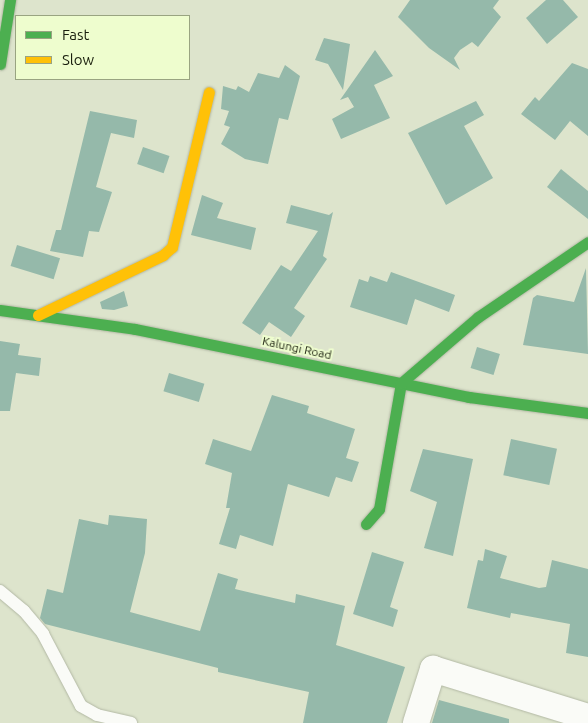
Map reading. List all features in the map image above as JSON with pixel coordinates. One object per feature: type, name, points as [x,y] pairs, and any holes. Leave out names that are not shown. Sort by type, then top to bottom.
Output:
[{"type":"street","points":[[0,64],[10,0]]},
{"type":"street","points":[[38,315],[163,255],[172,247],[209,92]]},
{"type":"street","points":[[366,524],[379,509],[401,383],[478,317],[588,242]]},
{"type":"street","name":"Kalungi Road","points":[[0,310],[135,329],[469,396],[588,413]]},
{"type":"street","points":[[416,723],[433,669],[588,717]]},
{"type":"lane","points":[[0,591],[24,611],[43,634],[81,706],[97,715],[131,723]]},
{"type":"building","points":[[410,0],[499,0],[493,8],[501,17],[478,47],[472,42],[460,50],[454,58],[460,70],[429,48],[398,17]]},
{"type":"building","points":[[546,0],[563,0],[578,17],[547,44],[526,18]]},
{"type":"building","points":[[324,38],[350,44],[343,90],[328,64],[315,60]]},
{"type":"building","points":[[375,50],[393,76],[374,85],[390,118],[341,139],[332,119],[354,107],[348,97],[340,100]]},
{"type":"building","points":[[572,63],[588,69],[588,136],[570,121],[555,140],[521,114],[535,97],[539,101]]},
{"type":"building","points":[[285,65],[300,76],[288,120],[279,118],[268,164],[245,159],[221,144],[230,127],[224,125],[229,111],[221,109],[223,86],[236,90],[238,86],[249,92],[258,73],[279,78]]},
{"type":"building","points":[[476,101],[484,115],[464,126],[493,178],[446,205],[408,133]]},
{"type":"building","points":[[90,111],[137,120],[134,138],[111,133],[96,187],[112,192],[99,232],[89,231],[83,257],[50,251],[56,230],[61,230]]},
{"type":"building","points":[[143,147],[169,156],[164,173],[137,164]]},
{"type":"building","points":[[561,169],[588,191],[588,219],[547,187]]},
{"type":"building","points":[[202,195],[223,203],[217,218],[256,228],[251,250],[191,235]]},
{"type":"building","points":[[291,205],[329,215],[333,212],[323,256],[327,259],[294,308],[305,316],[291,337],[269,322],[260,335],[242,323],[281,265],[291,271],[318,231],[286,223]]},
{"type":"building","points":[[17,245],[60,258],[54,279],[11,266]]},
{"type":"building","points":[[586,268],[588,354],[523,345],[533,298],[537,295],[574,302]]},
{"type":"building","points":[[391,272],[455,295],[449,312],[415,299],[407,325],[350,307],[359,279],[368,282],[370,276],[387,282]]},
{"type":"building","points":[[124,291],[128,306],[114,310],[102,309],[100,302]]},
{"type":"building","points":[[0,341],[20,344],[18,355],[41,358],[39,376],[16,373],[10,411],[0,411]]},
{"type":"building","points":[[477,347],[500,354],[494,375],[471,368]]},
{"type":"building","points":[[169,373],[204,384],[199,402],[163,391]]},
{"type":"building","points":[[272,395],[309,406],[307,413],[355,429],[346,458],[359,462],[352,482],[336,477],[329,497],[288,484],[273,546],[240,535],[236,549],[219,544],[230,508],[226,508],[232,473],[205,464],[213,439],[251,451]]},
{"type":"building","points":[[511,439],[557,449],[549,485],[503,475]]},
{"type":"building","points":[[423,449],[473,459],[453,556],[424,548],[437,502],[410,491]]},
{"type":"building","points":[[109,515],[147,519],[145,553],[130,612],[200,631],[218,573],[238,579],[235,589],[295,603],[296,594],[345,606],[336,645],[405,667],[387,723],[303,723],[309,692],[218,672],[218,668],[45,624],[40,618],[47,589],[63,593],[79,519],[108,525]]},
{"type":"building","points":[[485,549],[507,556],[500,578],[539,588],[546,587],[552,560],[588,569],[588,657],[566,653],[570,624],[511,613],[510,618],[467,608],[478,560],[483,561]]},
{"type":"building","points":[[372,552],[404,562],[390,607],[398,610],[393,627],[353,614]]},
{"type":"building","points":[[439,700],[509,719],[509,723],[432,723]]},
{"type":"traffic: fast","points":[[0,64],[10,0]]},
{"type":"traffic: fast","points":[[366,524],[379,509],[401,383],[478,317],[588,242]]},
{"type":"traffic: fast","points":[[0,310],[135,329],[469,397],[588,413]]},
{"type":"traffic: slow","points":[[38,315],[163,255],[172,247],[209,92]]}]
